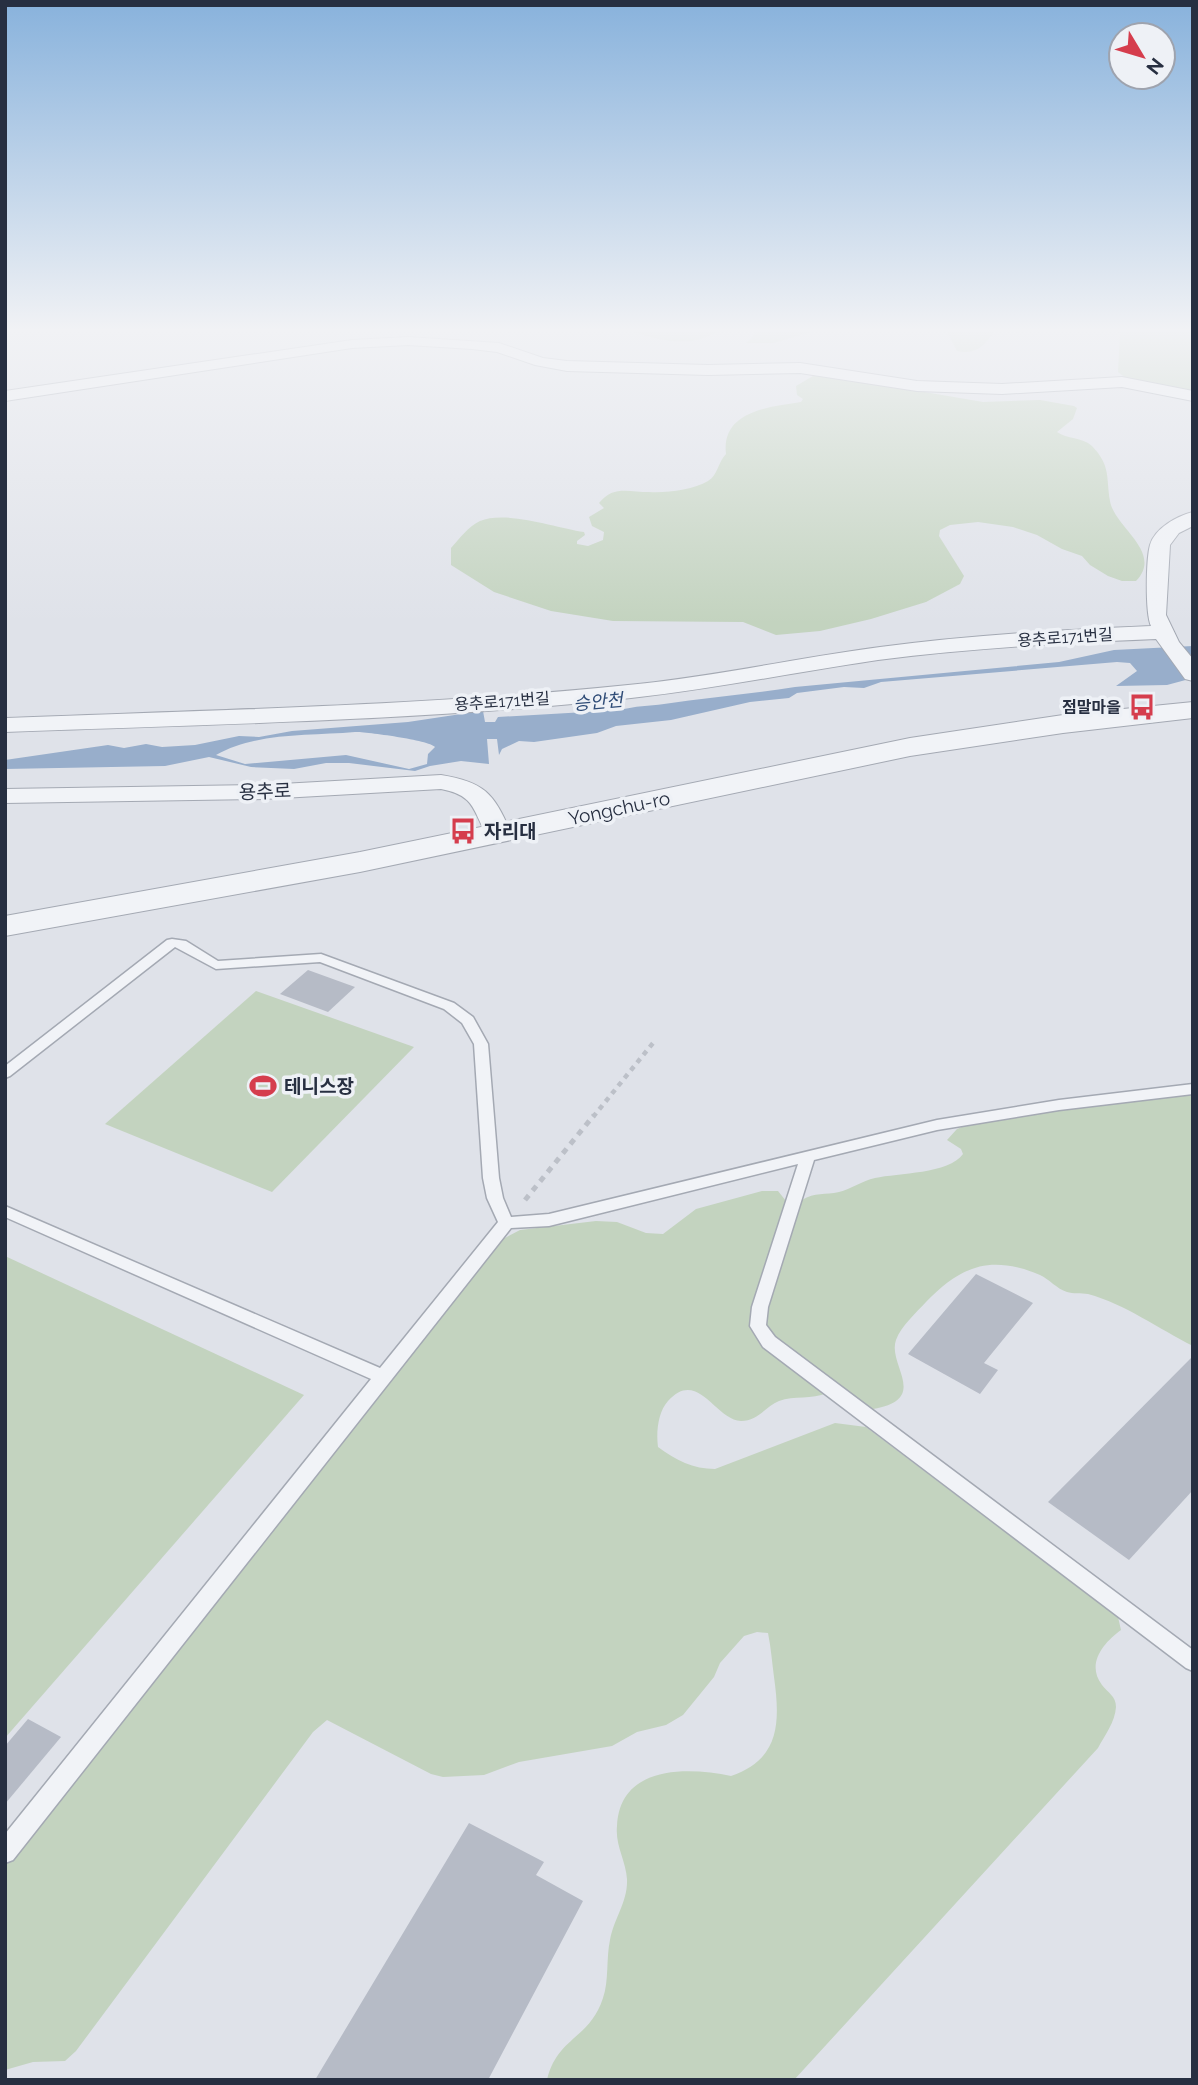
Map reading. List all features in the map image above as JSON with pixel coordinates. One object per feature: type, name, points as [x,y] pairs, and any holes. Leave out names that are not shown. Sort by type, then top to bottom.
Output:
[{"type":"street","points":[[1193,518],[1172,529],[1160,544],[1156,615],[1166,638],[1193,674]]},
{"type":"street","name":"용추로171번길","points":[[5,725],[355,711],[596,695],[780,671],[879,654],[996,642],[1166,638]]},
{"type":"street","name":"Yongchu-ro","points":[[5,926],[360,862],[910,747],[1063,724],[1193,710]]},
{"type":"street","name":"용추로","points":[[5,796],[264,792],[441,782],[476,791],[490,812],[498,833]]},
{"type":"lane","points":[[5,1073],[173,943],[181,944],[216,965],[321,958],[449,1006],[468,1020],[475,1030],[481,1044],[491,1178],[495,1198],[506,1223]]},
{"type":"lane","points":[[5,1852],[506,1223],[550,1220],[937,1125],[1059,1105],[1193,1089]]},
{"type":"lane","points":[[808,1156],[760,1307],[758,1326],[769,1342],[1193,1662]]},
{"type":"lane","points":[[5,1211],[383,1377]]},
{"type":"path","points":[[506,1223],[653,1043]]},
{"type":"green space","points":[[730,429],[1060,429],[1057,432],[1088,443],[1098,453],[1107,472],[1113,511],[1141,550],[1143,570],[1136,581],[1122,581],[1090,565],[1082,556],[1013,527],[978,522],[950,525],[940,530],[939,536],[964,576],[960,584],[926,602],[871,619],[820,631],[776,635],[743,622],[613,621],[551,611],[494,592],[451,565],[451,548],[472,526],[491,518],[531,521],[584,532],[585,535],[577,544],[588,546],[603,540],[604,532],[592,526],[589,517],[604,508],[599,503],[604,497],[622,491],[680,490],[708,481],[726,454],[726,440]]},
{"type":"green space","name":"테니스장","points":[[256,991],[414,1047],[272,1192],[105,1124]]},
{"type":"green space","points":[[1193,1095],[1193,1346],[1115,1304],[1088,1294],[1067,1292],[1040,1275],[1006,1265],[977,1267],[964,1272],[939,1290],[905,1325],[896,1340],[895,1350],[903,1380],[900,1398],[873,1409],[777,1340],[765,1326],[766,1309],[802,1200],[807,1197],[843,1191],[875,1178],[935,1169],[956,1161],[963,1154],[961,1149],[947,1140],[957,1129],[969,1124],[1060,1110]]},
{"type":"green space","points":[[762,1191],[778,1191],[786,1201],[751,1326],[827,1393],[779,1401],[752,1419],[741,1421],[723,1413],[697,1393],[688,1390],[679,1392],[668,1401],[660,1416],[658,1447],[685,1463],[715,1469],[835,1423],[866,1427],[1118,1617],[1121,1630],[1108,1641],[1096,1662],[1097,1677],[1116,1703],[1112,1723],[1098,1748],[794,2080],[547,2080],[558,2055],[597,2012],[605,1991],[610,1940],[627,1887],[617,1833],[621,1806],[630,1791],[643,1781],[659,1775],[695,1771],[731,1776],[760,1760],[774,1737],[777,1709],[768,1633],[757,1632],[744,1636],[720,1663],[714,1677],[683,1715],[666,1725],[637,1732],[612,1746],[519,1762],[484,1775],[443,1777],[431,1774],[327,1720],[313,1732],[76,2051],[65,2061],[33,2062],[5,2070],[5,1866],[503,1239],[520,1230],[596,1221],[617,1222],[646,1233],[663,1234],[696,1209]]},
{"type":"green space","points":[[5,1256],[304,1395],[5,1738]]},
{"type":"water","points":[[1193,646],[1193,678],[1167,685],[1116,686],[1137,671],[1130,663],[1117,662],[881,682],[864,688],[844,687],[797,693],[789,698],[750,702],[671,720],[616,726],[597,733],[534,742],[519,741],[502,749],[499,755],[497,739],[487,739],[489,764],[461,761],[415,771],[349,763],[326,763],[294,769],[251,767],[209,757],[165,766],[5,769],[5,760],[108,745],[124,748],[146,744],[162,747],[195,745],[239,736],[259,737],[292,731],[408,722],[481,711],[485,722],[495,722],[498,717],[620,710],[795,687],[1059,662],[1114,650]],"holes":[[[355,732],[410,739],[435,747],[428,754],[427,764],[409,769],[346,755],[245,764],[216,755],[249,742],[266,739]]]},
{"type":"building","points":[[308,970],[355,987],[328,1012],[280,994]]},
{"type":"building","points":[[976,1274],[1033,1303],[984,1363],[998,1370],[980,1394],[908,1354]]},
{"type":"building","points":[[1193,1356],[1193,1490],[1129,1560],[1048,1502]]},
{"type":"building","points":[[28,1719],[61,1737],[5,1804],[5,1746]]},
{"type":"building","points":[[469,1823],[544,1862],[536,1875],[583,1901],[488,2080],[315,2080]]},
{"type":"place","name":"점말마을","points":[[1142,707]]},
{"type":"place","name":"자리대","points":[[463,831]]},
{"type":"place","name":"테니스장","points":[[263,1086]]},
{"type":"water label","name":"승안천","points":[[598,702]]}]
